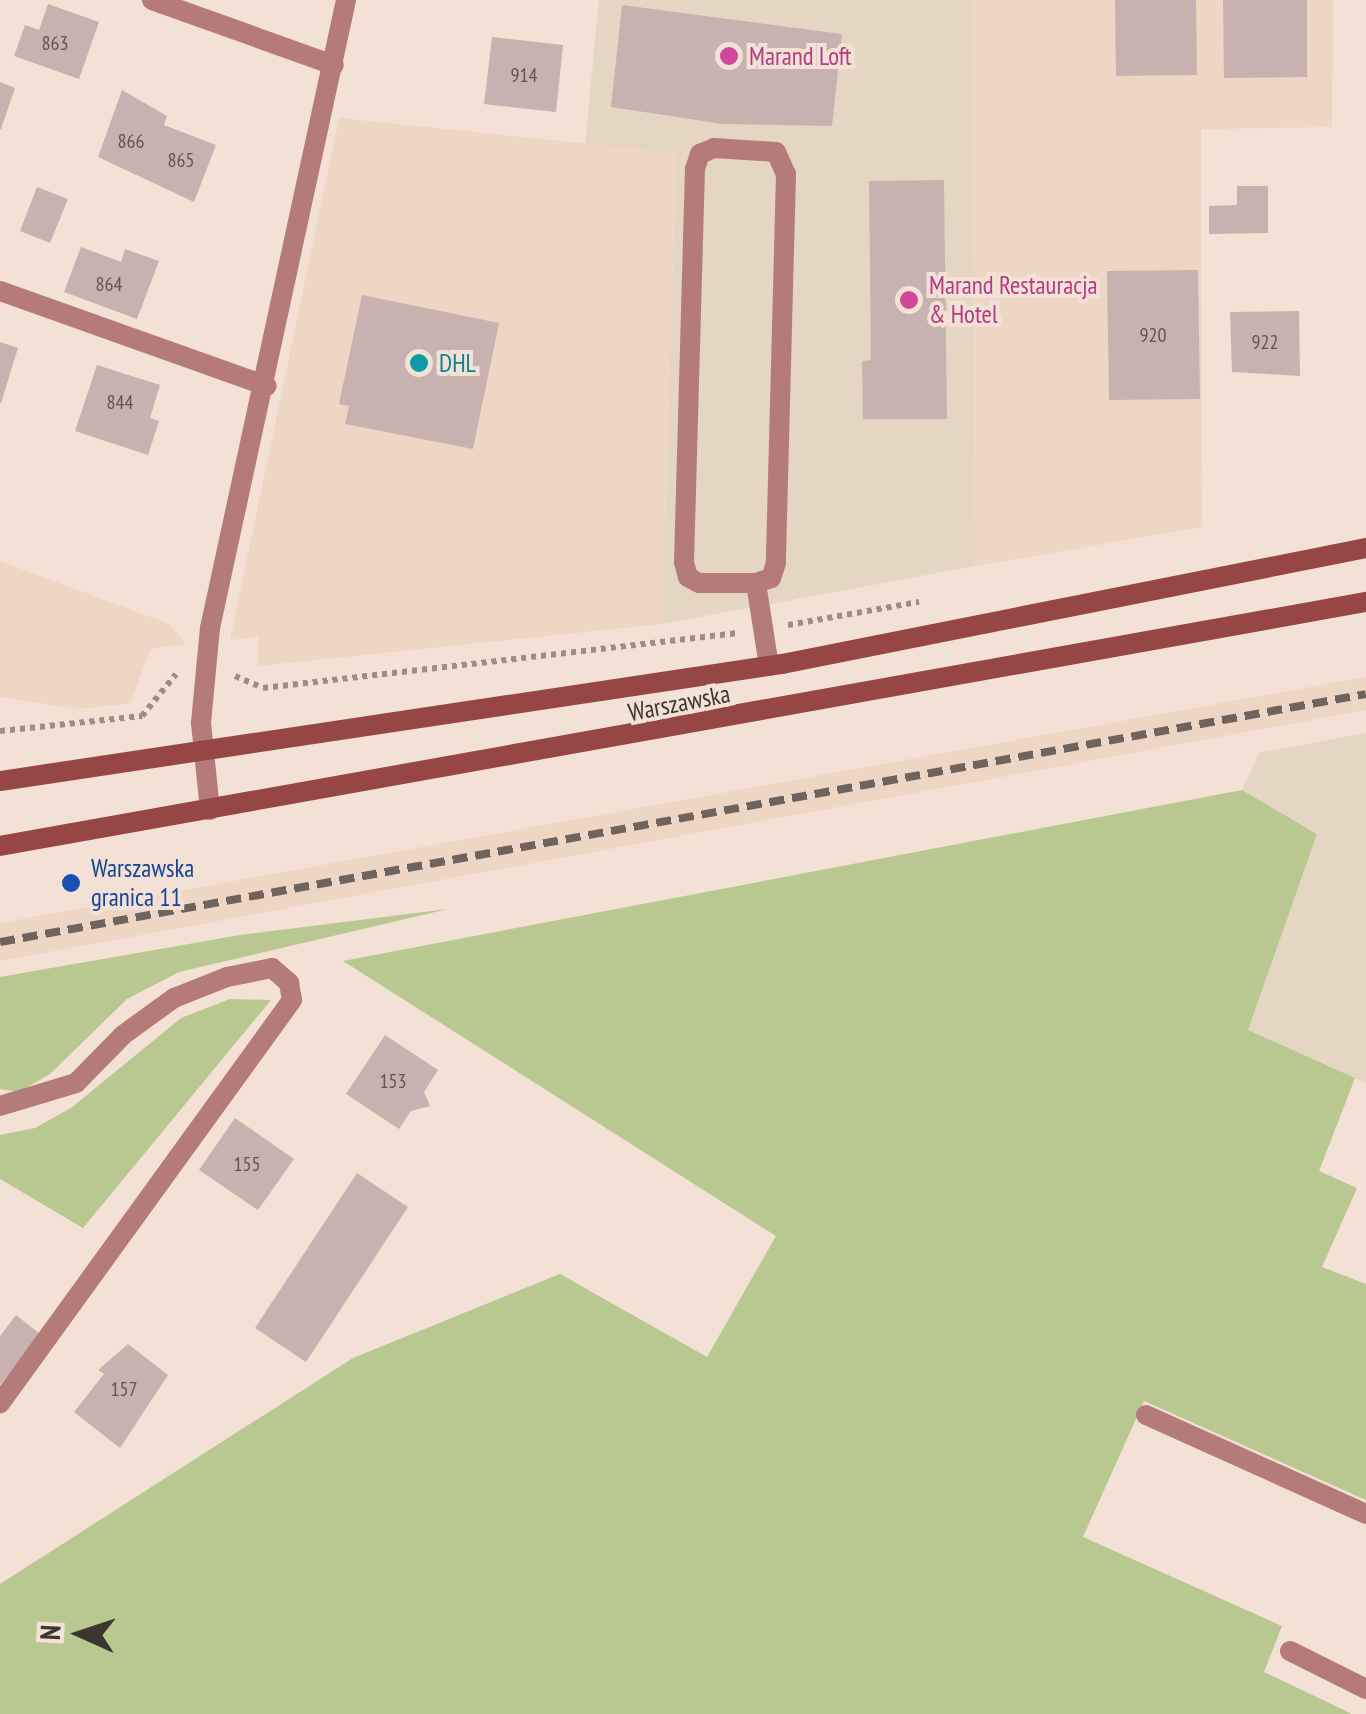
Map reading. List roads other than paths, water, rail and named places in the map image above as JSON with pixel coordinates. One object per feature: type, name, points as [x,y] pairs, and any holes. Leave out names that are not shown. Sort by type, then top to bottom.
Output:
[{"type":"main road","name":"Warszawska","points":[[0,781],[769,666],[1366,548]]},
{"type":"main road","name":"Warszawska","points":[[0,846],[1366,602]]},
{"type":"street","points":[[152,0],[334,65]]},
{"type":"street","points":[[210,810],[203,748],[210,628],[267,386],[346,0]]},
{"type":"street","points":[[714,148],[776,152],[786,174],[776,562],[771,578],[756,583],[699,583],[688,577],[684,562],[695,169],[700,154],[714,148]]},
{"type":"street","points":[[0,291],[267,386]]},
{"type":"street","points":[[756,583],[769,666]]},
{"type":"street","points":[[0,1106],[76,1083],[123,1035],[174,998],[227,977],[272,968],[289,983],[292,1000],[0,1404]]},
{"type":"street","points":[[1146,1415],[1366,1514]]},
{"type":"street","points":[[1290,1652],[1366,1688]]},
{"type":"railway","points":[[0,942],[1366,694]]},
{"type":"place","name":"Marand Loft","points":[[729,56]]},
{"type":"place","name":"Marand Restauracja & Hotel","points":[[909,300]]},
{"type":"place","name":"DHL","points":[[419,363]]},
{"type":"place","name":"Warszawska granica 11","points":[[71,883]]}]
